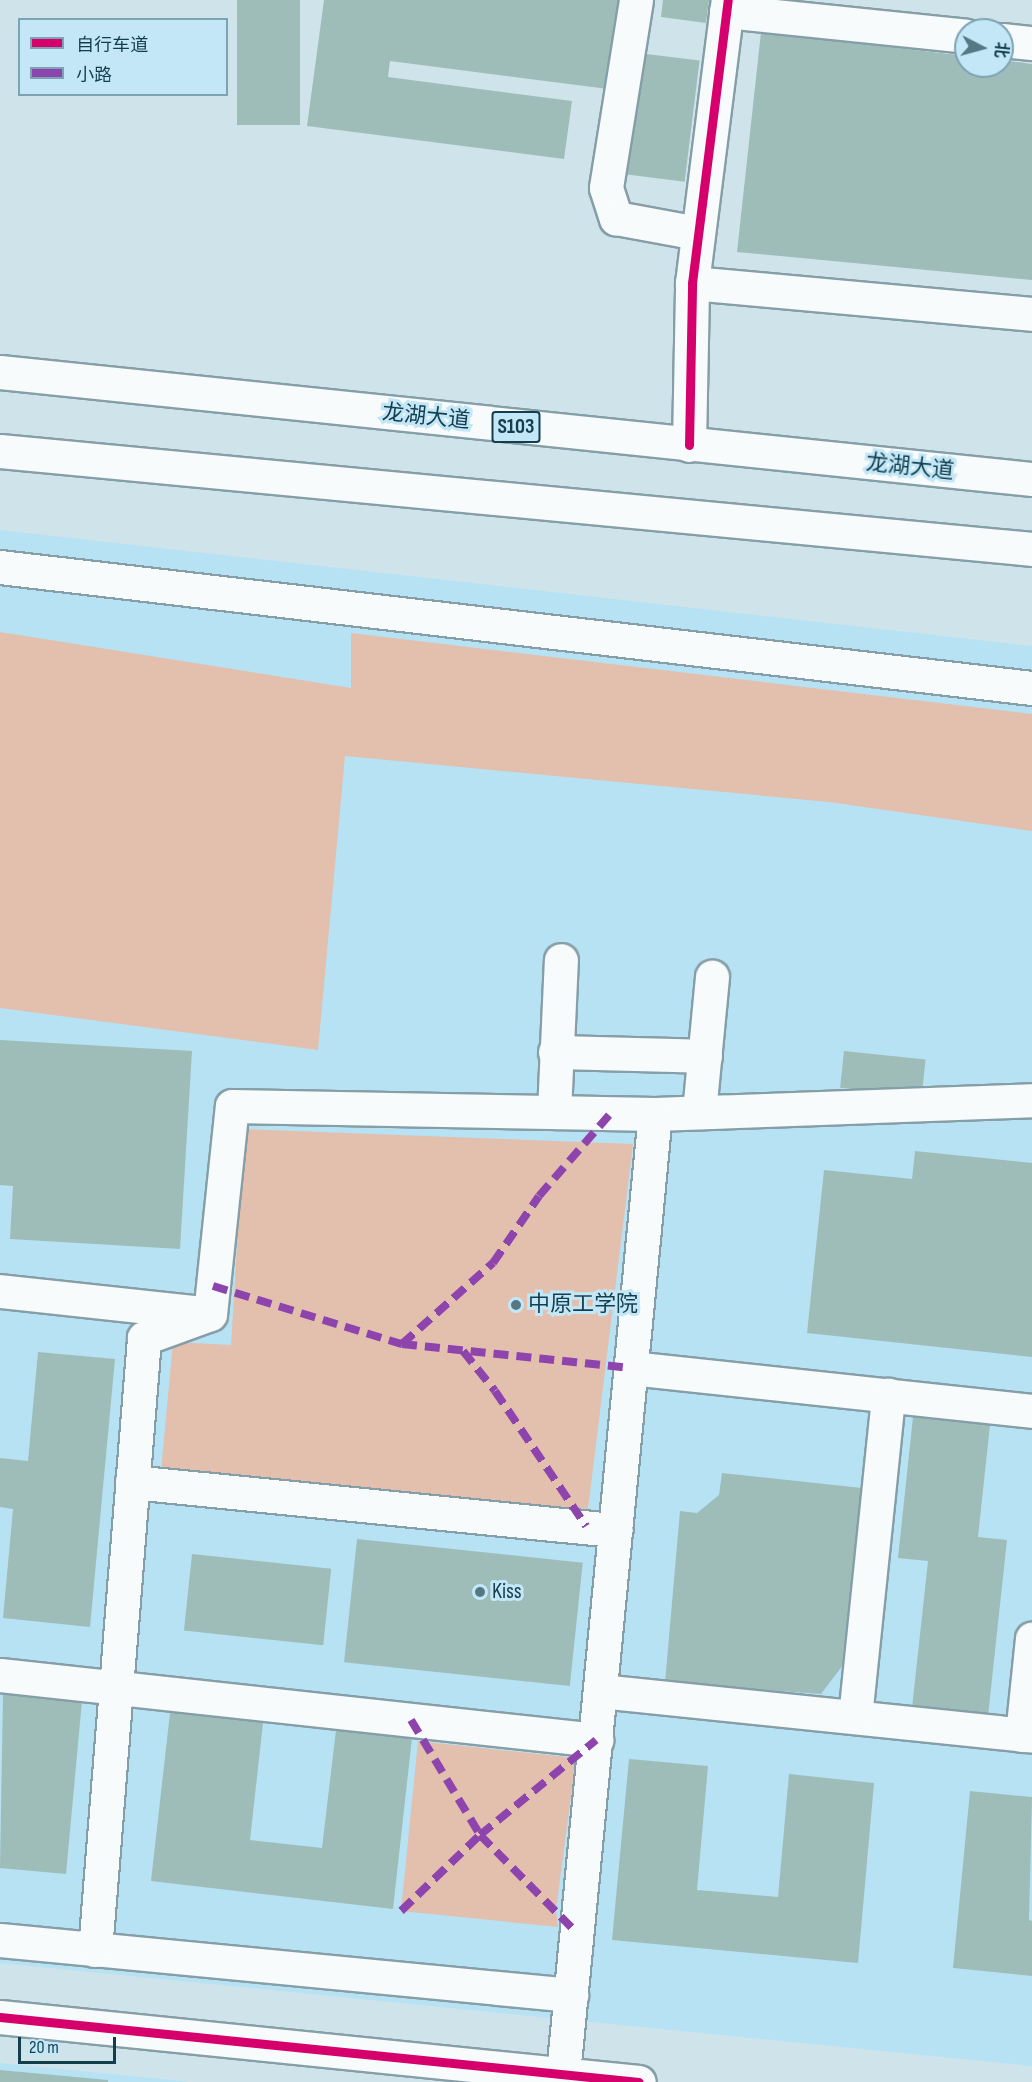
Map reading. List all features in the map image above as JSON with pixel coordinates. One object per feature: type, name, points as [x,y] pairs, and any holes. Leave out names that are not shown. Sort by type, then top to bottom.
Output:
[{"type":"main road","points":[[636,0],[606,188],[616,218],[698,233]]},
{"type":"main road","points":[[689,445],[692,283],[727,6],[954,34]]},
{"type":"main road","points":[[1014,41],[1032,43]]},
{"type":"main road","points":[[692,283],[1032,314]]},
{"type":"main road","name":"龙湖大道","points":[[0,372],[1032,479]]},
{"type":"main road","points":[[0,451],[1032,549]]},
{"type":"main road","points":[[0,567],[1032,688]]},
{"type":"main road","points":[[554,1112],[561,960]]},
{"type":"main road","points":[[699,1112],[712,977]]},
{"type":"main road","points":[[555,1052],[705,1056]]},
{"type":"main road","points":[[210,1314],[232,1106],[655,1114],[1032,1100]]},
{"type":"main road","points":[[563,2074],[655,1114]]},
{"type":"main road","points":[[0,1291],[210,1314]]},
{"type":"main road","points":[[95,1950],[144,1338],[210,1314]]},
{"type":"main road","points":[[631,1368],[1032,1411]]},
{"type":"main road","points":[[855,1718],[888,1395]]},
{"type":"main road","points":[[132,1482],[616,1530]]},
{"type":"main road","points":[[600,1691],[1027,1735],[1032,1640]]},
{"type":"main road","points":[[0,1675],[596,1740]]},
{"type":"main road","points":[[0,1941],[571,1995]]},
{"type":"main road","points":[[0,2017],[639,2082]]},
{"type":"shaded area","name":"中原工学院","points":[[0,530],[1032,646],[1032,2066],[0,1963]]},
{"type":"shaded area","points":[[0,632],[351,688],[351,633],[1032,714],[1032,831],[829,802],[345,756],[318,1050],[0,1008]]},
{"type":"shaded area","points":[[244,1129],[633,1144],[588,1509],[161,1471],[173,1342],[231,1345]]},
{"type":"shaded area","points":[[418,1741],[576,1758],[556,1910],[558,1927],[401,1911]]},
{"type":"shaded area","points":[[0,2063],[191,2082],[0,2082]]},
{"type":"building","points":[[237,0],[300,0],[300,125],[237,125]]},
{"type":"building","points":[[324,0],[619,0],[608,89],[390,61],[388,77],[572,101],[564,159],[307,126]]},
{"type":"building","points":[[663,0],[709,0],[706,23],[661,17]]},
{"type":"building","points":[[761,32],[954,55],[954,78],[1014,78],[1014,62],[1032,64],[1032,280],[737,252]]},
{"type":"building","points":[[638,53],[700,61],[685,182],[623,174]]},
{"type":"building","points":[[0,1040],[192,1051],[180,1249],[10,1239],[13,1186],[0,1185]]},
{"type":"building","points":[[844,1051],[926,1060],[922,1096],[840,1088]]},
{"type":"building","points":[[915,1151],[1032,1163],[1032,1357],[807,1333],[824,1170],[912,1179]]},
{"type":"building","points":[[38,1352],[115,1359],[90,1627],[3,1618],[13,1509],[0,1507],[0,1458],[28,1461]]},
{"type":"building","points":[[913,1417],[990,1425],[978,1537],[1007,1540],[988,1716],[912,1708],[928,1561],[898,1558]]},
{"type":"building","points":[[722,1473],[862,1488],[843,1665],[821,1694],[665,1683],[680,1511],[697,1513],[719,1495]]},
{"type":"building","points":[[357,1539],[583,1563],[570,1686],[344,1662]]},
{"type":"building","points":[[192,1554],[331,1569],[323,1645],[184,1631]]},
{"type":"building","points":[[3,1693],[82,1701],[66,1874],[0,1868]]},
{"type":"building","points":[[171,1704],[264,1714],[250,1840],[322,1848],[336,1730],[412,1738],[393,1909],[151,1881]]},
{"type":"building","points":[[629,1759],[708,1766],[697,1890],[778,1897],[789,1774],[874,1783],[858,1963],[612,1940]]},
{"type":"building","points":[[970,1791],[1032,1797],[1029,1920],[1032,1921],[1032,1976],[953,1968]]},
{"type":"building","points":[[0,2070],[108,2080],[108,2082],[0,2082]]},
{"type":"marked path","points":[[402,1344],[493,1263],[539,1196],[611,1113]]},
{"type":"marked path","points":[[213,1286],[402,1344],[631,1368]]},
{"type":"marked path","points":[[463,1351],[495,1391],[586,1526]]},
{"type":"marked path","points":[[411,1720],[480,1835],[577,1933]]},
{"type":"marked path","points":[[401,1911],[480,1835],[596,1740]]},
{"type":"cycle path","points":[[689,445],[692,283],[728,0]]},
{"type":"cycle path","points":[[0,2017],[639,2082]]},
{"type":"place","name":"中原工学院","points":[[516,1305]]},
{"type":"place","name":"Kiss","points":[[480,1592]]}]
